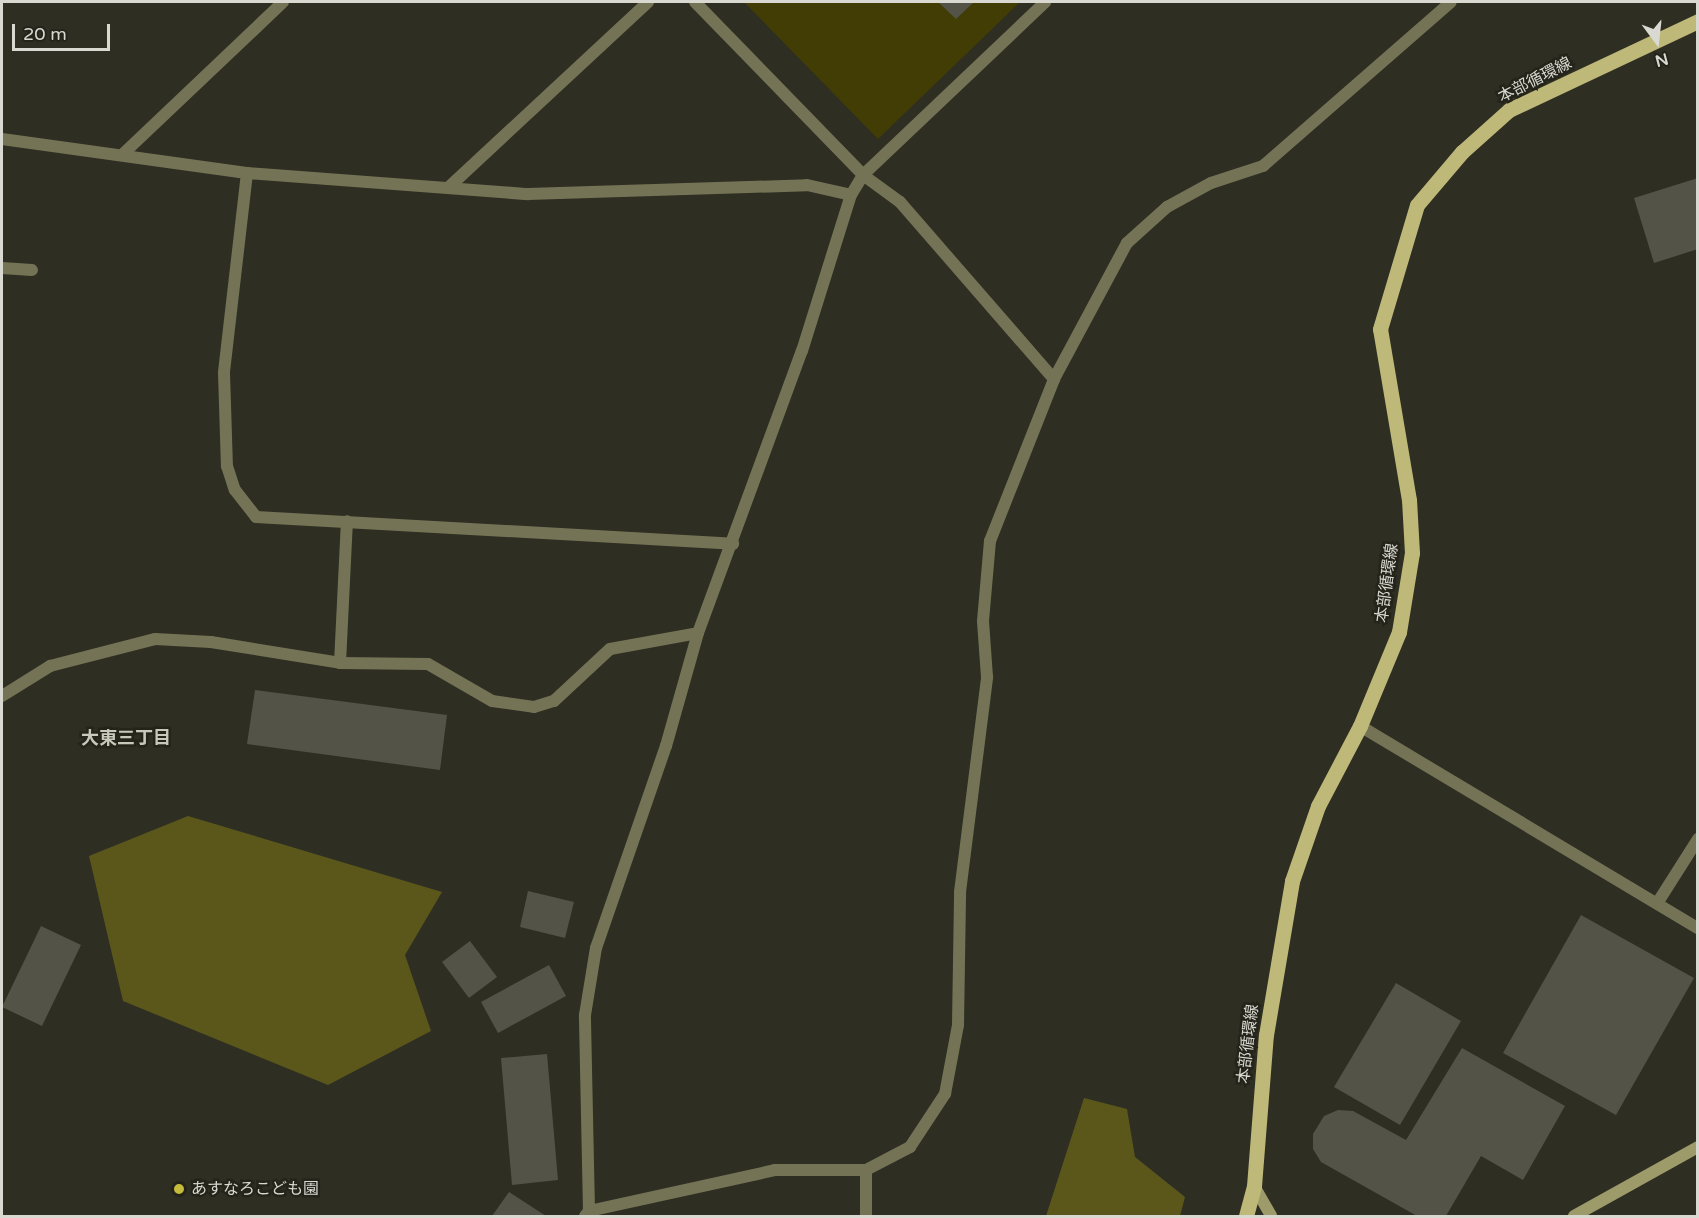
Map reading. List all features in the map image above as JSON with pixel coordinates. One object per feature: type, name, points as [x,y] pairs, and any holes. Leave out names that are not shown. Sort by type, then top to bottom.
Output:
[{"type":"main road","name":"本部循環線","points":[[1246,1216],[1254,1186],[1266,1035],[1292,881],[1318,806],[1360,726],[1399,632],[1412,553],[1409,500],[1380,329],[1417,205],[1462,152],[1509,110],[1698,21]]},
{"type":"street","points":[[124,153],[283,2]]},
{"type":"street","points":[[449,187],[648,2]]},
{"type":"street","points":[[695,2],[863,174],[900,202],[1054,379]]},
{"type":"street","points":[[1045,2],[863,174],[850,195],[802,351],[733,544],[698,633],[666,746],[596,948],[585,1015],[587,1214],[775,1170],[866,1170],[910,1147],[945,1094],[958,1025],[960,892],[987,676],[983,621],[990,541],[1054,379],[1127,243],[1167,207],[1211,183],[1263,166],[1451,2]]},
{"type":"street","points":[[2,139],[124,153],[247,173],[528,194],[807,185],[850,195]]},
{"type":"street","points":[[247,173],[224,373],[227,466],[235,490],[256,517],[347,520],[733,544]]},
{"type":"street","points":[[2,268],[32,270]]},
{"type":"street","points":[[340,663],[347,520]]},
{"type":"street","points":[[2,696],[50,666],[155,639],[211,642],[340,663],[428,664],[492,701],[534,707],[554,701],[610,649],[698,633]]},
{"type":"street","points":[[1360,726],[1698,928]]},
{"type":"street","points":[[1658,902],[1698,839]]},
{"type":"street","points":[[1574,1216],[1698,1147]]},
{"type":"street","points":[[866,1170],[866,1216]]},
{"type":"street","points":[[1254,1186],[1271,1216]]},
{"type":"shaded area","points":[[744,2],[1020,2],[878,139]]},
{"type":"shaded area","points":[[188,816],[442,892],[405,955],[431,1031],[328,1085],[123,1001],[89,856]]},
{"type":"shaded area","points":[[1084,1098],[1127,1109],[1135,1157],[1185,1197],[1180,1216],[1046,1216]]},
{"type":"building","points":[[938,2],[974,2],[956,19]]},
{"type":"building","points":[[1698,178],[1698,249],[1654,263],[1634,198]]},
{"type":"building","points":[[255,690],[447,715],[440,770],[247,744]]},
{"type":"building","points":[[528,891],[574,902],[565,938],[520,927]]},
{"type":"building","points":[[1581,915],[1694,978],[1616,1115],[1503,1053]]},
{"type":"building","points":[[41,926],[81,945],[42,1026],[2,1007]]},
{"type":"building","points":[[470,941],[497,977],[469,998],[442,962]]},
{"type":"building","points":[[549,965],[566,996],[498,1033],[481,1002]]},
{"type":"building","points":[[1396,983],[1461,1021],[1400,1125],[1334,1087]]},
{"type":"building","points":[[1462,1048],[1565,1106],[1523,1180],[1481,1156],[1446,1216],[1417,1216],[1321,1162],[1313,1149],[1313,1134],[1324,1116],[1338,1110],[1353,1111],[1406,1140]]},
{"type":"building","points":[[547,1054],[558,1180],[512,1185],[501,1058]]},
{"type":"building","points":[[509,1192],[546,1216],[492,1216]]},
{"type":"place","name":"あすなろこども園","points":[[179,1189]]},
{"type":"district","name":"大東三丁目","points":[[126,738]]}]
